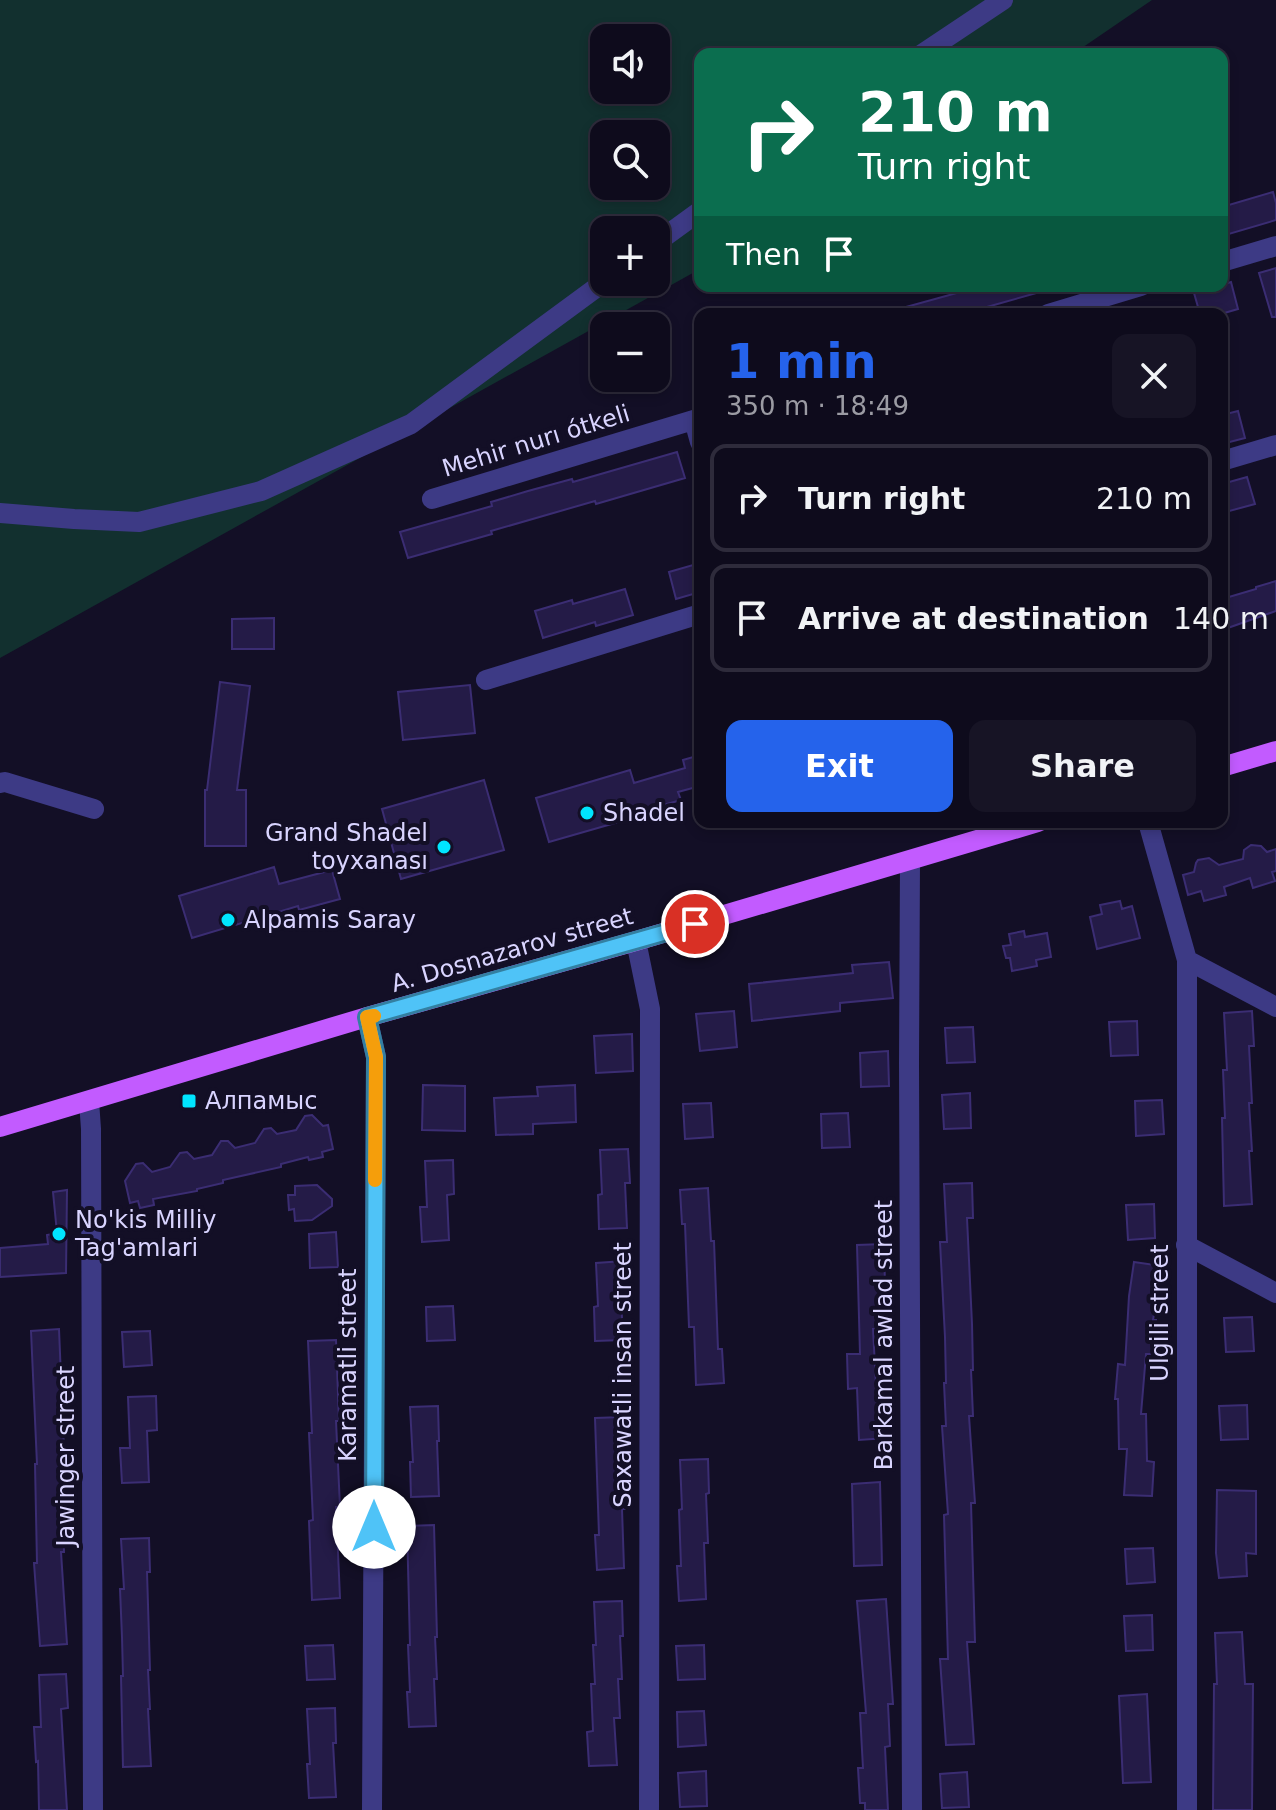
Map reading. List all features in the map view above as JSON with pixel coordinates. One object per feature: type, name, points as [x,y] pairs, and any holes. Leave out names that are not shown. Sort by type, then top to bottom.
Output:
[{"type":"main road","points":[[1228,765],[1276,751]]},
{"type":"main road","name":"A. Dosnazarov street","points":[[0,1127],[1018,828]]},
{"type":"street","points":[[931,48],[1003,0]]},
{"type":"street","points":[[670,233],[694,215]]},
{"type":"street","points":[[1228,260],[1276,246]]},
{"type":"street","points":[[0,513],[139,522],[261,491],[411,424],[590,292]]},
{"type":"street","points":[[1068,308],[1121,292]]},
{"type":"street","name":"Mehir nurı ótkeli","points":[[432,499],[694,420]]},
{"type":"street","points":[[1228,459],[1276,445]]},
{"type":"street","points":[[486,680],[694,616]]},
{"type":"street","points":[[0,783],[29,788],[94,809]]},
{"type":"street","name":"Ulgili street","points":[[1150,828],[1187,960],[1187,1810]]},
{"type":"street","name":"Barkamal awlad street","points":[[910,861],[912,1810]]},
{"type":"street","name":"Saxawatli insan street","points":[[636,941],[650,1009],[649,1810]]},
{"type":"street","points":[[1187,960],[1276,1007]]},
{"type":"street","name":"Karamatli street","points":[[367,1017],[376,1057],[372,1810]]},
{"type":"street","name":"Jawinger street","points":[[89,1101],[93,1810]]},
{"type":"street","points":[[1186,1245],[1276,1293]]},
{"type":"green space","points":[[0,0],[1152,0],[1082,48],[694,48],[694,272],[670,286],[670,216],[590,216],[590,296],[651,296],[623,312],[590,312],[590,330],[0,658]]},
{"type":"building","points":[[1273,192],[1276,220],[1228,234],[1228,205]]},
{"type":"building","points":[[1276,268],[1276,317],[1272,317],[1259,273]]},
{"type":"building","points":[[1231,282],[1238,309],[1228,312],[1228,308],[1198,308],[1194,293],[1228,292],[1228,283]]},
{"type":"building","points":[[960,292],[1040,292],[987,308],[902,308]]},
{"type":"building","points":[[1238,411],[1245,438],[1228,442],[1228,414]]},
{"type":"building","points":[[677,452],[685,478],[491,531],[492,534],[408,558],[400,532],[492,506],[491,502],[528,491],[572,479],[573,482]]},
{"type":"building","points":[[1247,477],[1255,504],[1228,511],[1228,482]]},
{"type":"building","points":[[694,565],[694,594],[676,599],[669,572]]},
{"type":"building","points":[[1276,581],[1276,611],[1228,628],[1228,597]]},
{"type":"building","points":[[625,589],[633,615],[596,626],[595,622],[543,638],[535,611]]},
{"type":"building","points":[[274,618],[274,649],[232,649],[232,619]]},
{"type":"building","points":[[220,682],[250,686],[237,790],[246,790],[246,846],[205,846],[205,790]]},
{"type":"building","points":[[470,685],[475,733],[403,740],[398,692]]},
{"type":"building","points":[[694,757],[694,788],[678,792],[681,800],[642,811],[643,815],[549,842],[536,798],[630,770],[634,783],[685,768],[683,760]]},
{"type":"building","points":[[484,780],[504,850],[401,879],[382,809]]},
{"type":"building","points":[[1251,845],[1261,846],[1267,852],[1276,849],[1276,871],[1272,872],[1275,881],[1253,888],[1250,878],[1224,887],[1226,895],[1204,901],[1201,891],[1188,895],[1183,875],[1194,872],[1198,860],[1209,858],[1219,865],[1243,859],[1244,850]]},
{"type":"building","points":[[274,867],[279,884],[332,870],[340,899],[299,910],[298,906],[192,938],[179,896]]},
{"type":"building","points":[[1120,901],[1122,909],[1132,906],[1140,938],[1097,949],[1090,917],[1102,914],[1100,905]]},
{"type":"building","points":[[1024,931],[1025,937],[1047,933],[1051,957],[1036,960],[1037,966],[1012,971],[1010,958],[1006,958],[1003,946],[1011,945],[1009,934]]},
{"type":"building","points":[[889,962],[893,998],[840,1003],[840,1011],[752,1021],[749,984],[853,973],[852,965]]},
{"type":"building","points":[[734,1011],[737,1047],[700,1051],[696,1014]]},
{"type":"building","points":[[1252,1011],[1254,1046],[1249,1046],[1252,1103],[1249,1103],[1252,1151],[1249,1151],[1252,1204],[1224,1206],[1223,1070],[1227,1070],[1224,1013]]},
{"type":"building","points":[[1137,1021],[1138,1055],[1111,1056],[1109,1022]]},
{"type":"building","points":[[973,1027],[975,1062],[947,1063],[945,1028]]},
{"type":"building","points":[[632,1034],[633,1071],[596,1073],[594,1036]]},
{"type":"building","points":[[888,1051],[889,1086],[861,1087],[860,1053]]},
{"type":"building","points":[[423,1085],[465,1086],[465,1131],[422,1130]]},
{"type":"building","points":[[575,1085],[576,1122],[533,1124],[533,1134],[496,1135],[494,1098],[538,1096],[537,1087]]},
{"type":"building","points":[[970,1093],[971,1128],[944,1129],[942,1095]]},
{"type":"building","points":[[1162,1100],[1164,1134],[1136,1136],[1135,1101]]},
{"type":"building","points":[[711,1103],[713,1137],[685,1139],[683,1104]]},
{"type":"building","points":[[848,1113],[850,1147],[822,1148],[821,1114]]},
{"type":"building","points":[[312,1115],[323,1126],[328,1125],[333,1149],[322,1152],[323,1157],[309,1160],[308,1157],[281,1164],[281,1167],[223,1180],[223,1183],[197,1191],[153,1199],[154,1205],[140,1208],[138,1201],[130,1203],[125,1181],[136,1164],[143,1163],[152,1172],[170,1167],[180,1153],[187,1152],[194,1159],[212,1155],[221,1141],[228,1141],[235,1148],[255,1143],[264,1129],[271,1128],[277,1134],[296,1130],[305,1116]]},
{"type":"building","points":[[628,1149],[630,1183],[625,1183],[627,1228],[599,1229],[598,1195],[602,1194],[600,1150]]},
{"type":"building","points":[[453,1160],[454,1194],[447,1195],[449,1240],[422,1242],[420,1207],[427,1207],[425,1161]]},
{"type":"building","points":[[972,1183],[973,1218],[967,1218],[973,1370],[973,1416],[969,1416],[975,1503],[971,1503],[975,1642],[967,1642],[974,1744],[946,1745],[940,1659],[948,1659],[944,1515],[948,1514],[942,1426],[946,1426],[946,1383],[940,1242],[947,1242],[944,1184]]},
{"type":"building","points":[[317,1185],[332,1199],[332,1206],[312,1220],[295,1221],[294,1209],[289,1210],[288,1195],[295,1195],[295,1186]]},
{"type":"building","points":[[708,1188],[711,1241],[714,1241],[718,1349],[722,1349],[724,1383],[696,1385],[694,1327],[689,1327],[685,1224],[682,1224],[680,1190]]},
{"type":"building","name":"No'kis Milliy Tag'amlari","points":[[67,1190],[66,1273],[0,1277],[0,1248],[48,1244],[47,1235],[57,1233],[53,1192]]},
{"type":"building","points":[[1154,1204],[1155,1238],[1128,1240],[1126,1205]]},
{"type":"building","points":[[336,1232],[338,1267],[310,1268],[309,1234]]},
{"type":"building","points":[[884,1244],[886,1329],[873,1329],[877,1404],[885,1404],[887,1438],[859,1440],[857,1388],[848,1389],[847,1354],[860,1354],[857,1245]]},
{"type":"building","points":[[624,1261],[626,1296],[621,1296],[623,1340],[595,1341],[594,1307],[598,1306],[596,1263]]},
{"type":"building","points":[[1134,1262],[1162,1266],[1153,1320],[1156,1320],[1154,1354],[1146,1354],[1141,1414],[1146,1414],[1147,1461],[1154,1462],[1152,1496],[1124,1495],[1127,1449],[1119,1449],[1118,1399],[1115,1399],[1118,1364],[1125,1365]]},
{"type":"building","points":[[453,1306],[455,1340],[427,1341],[426,1307]]},
{"type":"building","points":[[1252,1317],[1254,1351],[1226,1352],[1224,1318]]},
{"type":"building","points":[[59,1329],[64,1450],[64,1552],[61,1552],[67,1644],[40,1646],[34,1563],[37,1563],[37,1464],[31,1331]]},
{"type":"building","points":[[150,1331],[152,1365],[124,1367],[122,1332]]},
{"type":"building","points":[[336,1340],[340,1507],[336,1507],[340,1598],[312,1600],[309,1521],[313,1520],[309,1433],[312,1433],[308,1341]]},
{"type":"building","points":[[156,1396],[157,1430],[147,1431],[149,1482],[122,1483],[120,1448],[130,1448],[128,1397]]},
{"type":"building","points":[[1247,1405],[1248,1439],[1221,1440],[1219,1406]]},
{"type":"building","points":[[438,1406],[439,1496],[411,1497],[410,1407]]},
{"type":"building","points":[[623,1417],[624,1568],[597,1570],[595,1535],[599,1535],[595,1418]]},
{"type":"building","points":[[708,1459],[708,1543],[704,1543],[706,1599],[679,1601],[680,1460]]},
{"type":"building","points":[[880,1482],[882,1565],[854,1566],[852,1484]]},
{"type":"building","points":[[1217,1490],[1256,1491],[1256,1554],[1246,1553],[1247,1576],[1219,1578],[1216,1553]]},
{"type":"building","points":[[434,1525],[436,1726],[409,1727],[407,1526]]},
{"type":"building","points":[[149,1538],[148,1709],[151,1766],[123,1767],[120,1589],[124,1589],[121,1539]]},
{"type":"building","points":[[1153,1548],[1155,1582],[1127,1584],[1125,1549]]},
{"type":"building","points":[[886,1599],[893,1704],[888,1704],[890,1746],[885,1747],[888,1810],[865,1810],[865,1803],[860,1803],[858,1768],[863,1768],[860,1713],[866,1713],[857,1601]]},
{"type":"building","points":[[622,1601],[622,1679],[618,1679],[620,1718],[614,1718],[617,1765],[589,1766],[587,1732],[593,1731],[591,1684],[595,1684],[594,1602]]},
{"type":"building","points":[[1152,1615],[1153,1650],[1126,1651],[1124,1616]]},
{"type":"building","points":[[1242,1632],[1245,1684],[1253,1684],[1252,1810],[1213,1810],[1214,1684],[1217,1684],[1215,1633]]},
{"type":"building","points":[[333,1645],[335,1679],[307,1680],[305,1646]]},
{"type":"building","points":[[704,1645],[705,1679],[678,1680],[676,1646]]},
{"type":"building","points":[[66,1674],[68,1708],[61,1709],[67,1810],[39,1810],[34,1727],[41,1727],[39,1675]]},
{"type":"building","points":[[1147,1694],[1151,1782],[1123,1783],[1119,1696]]},
{"type":"building","points":[[335,1708],[336,1797],[309,1798],[307,1709]]},
{"type":"building","points":[[704,1711],[706,1745],[678,1747],[677,1712]]},
{"type":"building","points":[[706,1771],[707,1806],[680,1807],[678,1773]]},
{"type":"building","points":[[967,1772],[969,1807],[942,1808],[940,1774]]},
{"type":"slow traffic","points":[[374,1016],[367,1017],[376,1057],[375,1180]]},
{"type":"place","name":"Shadel","points":[[587,813]]},
{"type":"place","name":"Grand Shadel toyxanası","points":[[444,847]]},
{"type":"place","name":"Alpamis Saray","points":[[228,920]]},
{"type":"place","name":"Алпамыс","points":[[189,1101]]},
{"type":"place","name":"No'kis Milliy Tag'amlari","points":[[59,1234]]},
{"type":"route","points":[[374,1527],[376,1057],[367,1017],[695,924]]}]
